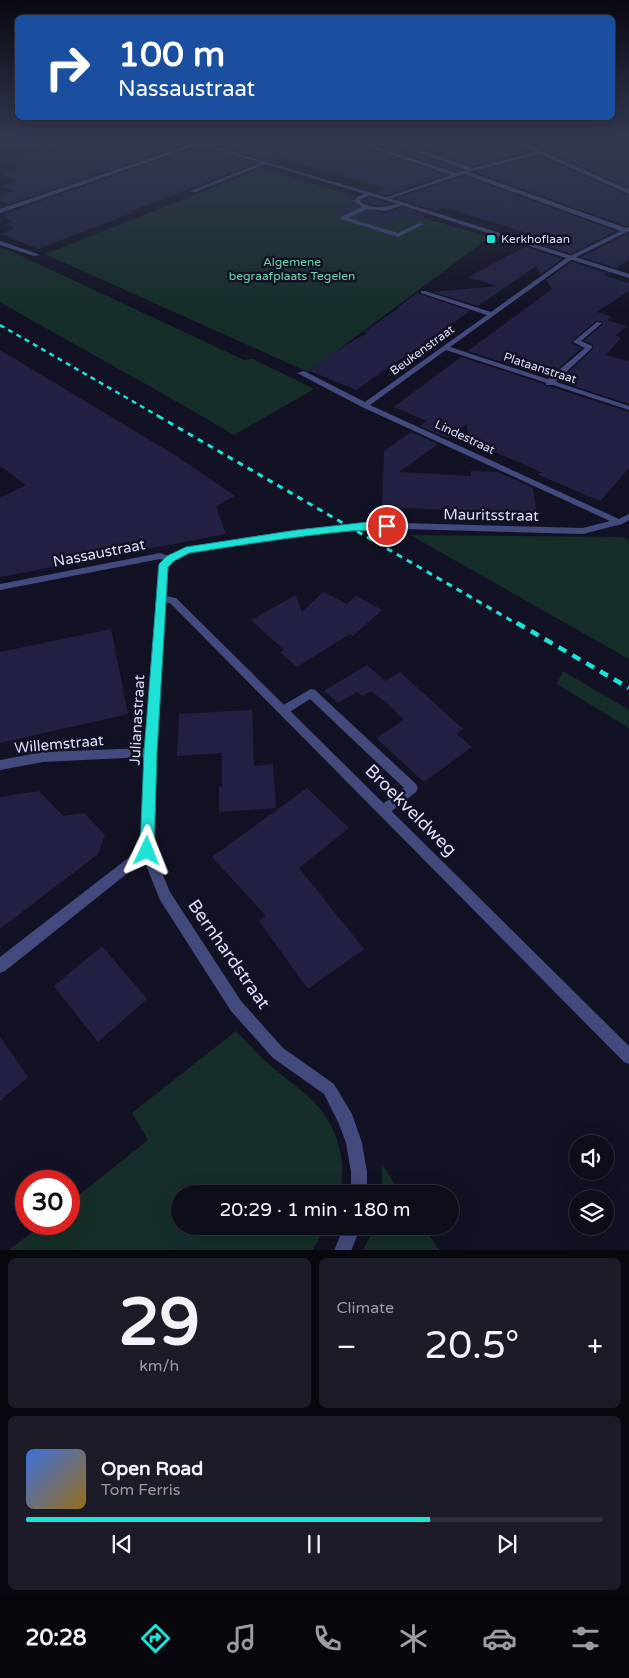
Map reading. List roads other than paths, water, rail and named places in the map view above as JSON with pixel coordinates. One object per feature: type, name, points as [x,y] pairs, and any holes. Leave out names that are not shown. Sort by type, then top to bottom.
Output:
[{"type":"street","points":[[0,211],[43,196]]},
{"type":"street","points":[[365,196],[357,201],[367,207],[383,209],[402,204]]},
{"type":"street","points":[[376,196],[629,276]]},
{"type":"street","points":[[387,200],[397,196]]},
{"type":"street","points":[[534,196],[627,229]]},
{"type":"street","points":[[367,207],[343,218],[398,235],[421,224]]},
{"type":"street","name":"Beukenstraat","points":[[365,405],[570,258],[627,229]]},
{"type":"street","points":[[0,243],[36,256]]},
{"type":"street","name":"Beukenstraat","points":[[423,292],[492,314]]},
{"type":"street","points":[[549,383],[590,347],[576,342],[599,322]]},
{"type":"street","name":"Plataanstraat","points":[[445,348],[629,408]]},
{"type":"street","name":"Lindestraat","points":[[301,373],[365,405],[619,522]]},
{"type":"street","name":"Mauritsstraat","points":[[351,527],[583,531],[619,522],[629,517]]},
{"type":"street","name":"Nassaustraat","points":[[0,587],[160,556],[170,559],[186,550],[282,535],[351,527]]},
{"type":"street","name":"Julianastraat","points":[[147,851],[150,752],[163,566],[170,559]]},
{"type":"street","name":"Broekveldweg","points":[[161,599],[173,600],[629,1057]]},
{"type":"street","points":[[284,710],[311,693],[412,788],[384,810]]},
{"type":"street","name":"Willemstraat","points":[[0,765],[43,757],[150,752]]},
{"type":"street","points":[[0,966],[147,851]]},
{"type":"street","name":"Bernhardstraat","points":[[147,851],[165,896],[236,1006],[278,1053],[329,1089],[346,1120],[354,1143],[359,1172],[359,1185]]},
{"type":"street","points":[[342,1250],[349,1235]]},
{"type":"railway","points":[[0,325],[160,417]]},
{"type":"railway","points":[[158,416],[519,625]]},
{"type":"railway","points":[[517,623],[629,688]]},
{"type":"place","name":"Kerkhoflaan","points":[[491,239]]},
{"type":"park label","name":"Algemene begraafplaats Tegelen","points":[[292,269]]}]
